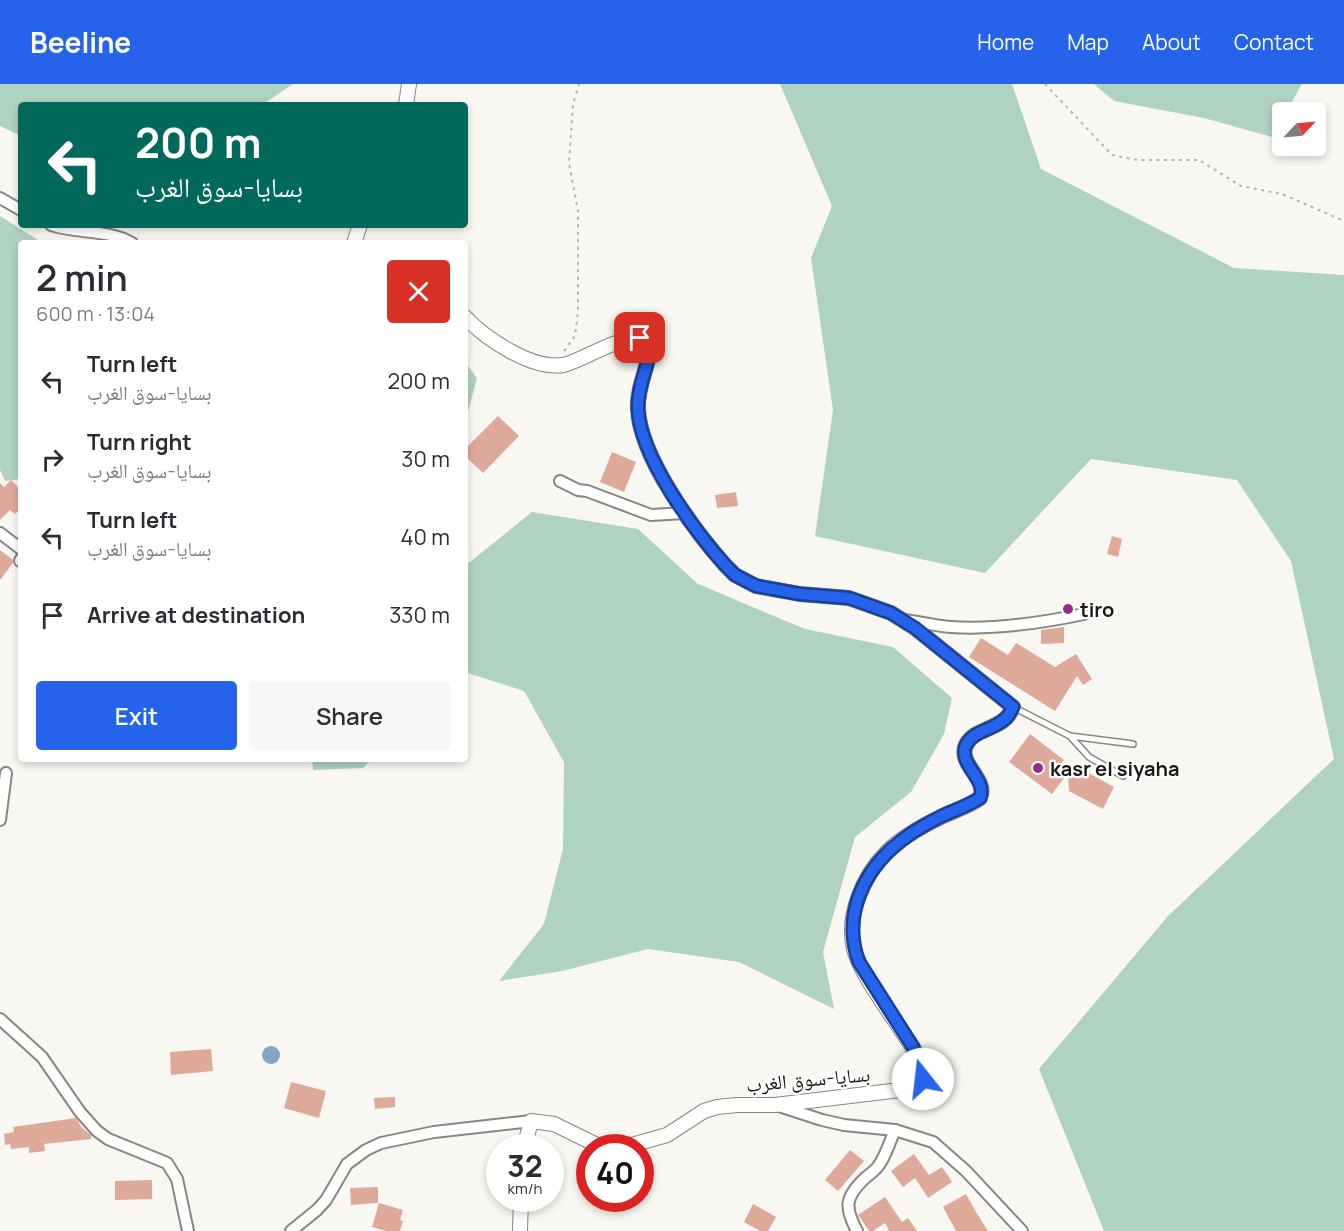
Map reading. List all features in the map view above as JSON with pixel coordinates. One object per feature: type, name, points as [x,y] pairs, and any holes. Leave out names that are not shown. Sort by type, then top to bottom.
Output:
[{"type":"street","points":[[406,102],[409,84]]},
{"type":"street","points":[[0,198],[18,208]]},
{"type":"street","points":[[60,228],[121,237],[126,240]]},
{"type":"street","points":[[468,320],[492,340],[529,359],[553,365],[574,362],[626,338],[645,340],[650,350],[638,399],[641,429],[662,474],[685,513],[725,565],[746,581],[778,591],[849,598],[902,619],[1013,707]]},
{"type":"street","points":[[560,481],[578,490],[587,491],[651,515],[685,513]]},
{"type":"street","points":[[0,532],[18,553]]},
{"type":"street","points":[[902,619],[950,627],[1006,627],[1049,622],[1084,614]]},
{"type":"street","name":"بسايا-سوق الغرب","points":[[654,1140],[667,1135],[704,1111],[717,1107],[776,1105],[900,1090],[922,1082],[922,1071],[913,1047],[866,974],[854,950],[855,910],[867,878],[887,851],[917,830],[980,798],[982,790],[980,783],[964,755],[964,749],[971,738],[1005,720],[1013,707]]},
{"type":"street","points":[[0,820],[6,773]]},
{"type":"street","points":[[0,1019],[42,1057],[80,1112],[97,1131],[108,1139],[167,1163],[177,1179],[188,1231]]},
{"type":"street","points":[[776,1105],[844,1125],[895,1130],[933,1142],[966,1171],[1022,1231]]},
{"type":"street","points":[[528,1134],[531,1121]]},
{"type":"street","points":[[291,1231],[326,1200],[348,1164],[366,1150],[381,1143],[434,1132],[531,1121],[554,1124],[576,1135]]},
{"type":"street","points":[[857,1231],[849,1213],[850,1196],[879,1165],[895,1130]]},
{"type":"street","points":[[520,1231],[521,1212]]},
{"type":"lane","points":[[1013,707],[1070,736],[1132,744]]},
{"type":"lane","points":[[1070,736],[1089,757],[1124,776]]},
{"type":"path","points":[[553,365],[574,336],[578,311],[578,211],[568,163],[573,104],[579,84]]},
{"type":"path","points":[[1045,84],[1112,155],[1137,160],[1199,160],[1241,186],[1282,194],[1344,221]]},
{"type":"green space","points":[[0,84],[293,84],[266,102],[18,102],[18,135],[0,126]]},
{"type":"green space","points":[[780,84],[1012,84],[1041,169],[1234,268],[1344,275],[1344,1231],[1104,1231],[1039,1069],[1168,916],[1334,759],[1291,561],[1237,480],[1091,459],[985,573],[815,536],[833,410],[811,258],[832,206]]},
{"type":"green space","points":[[1094,84],[1302,84],[1292,102],[1272,102],[1272,137],[1204,118],[1114,101]]},
{"type":"green space","points":[[0,216],[38,240],[18,240],[18,479],[5,481],[0,470]]},
{"type":"green space","points":[[468,366],[477,378],[468,412]]},
{"type":"green space","points":[[532,512],[638,529],[698,584],[805,629],[893,647],[952,698],[944,734],[911,792],[855,837],[823,952],[834,1009],[739,962],[648,949],[562,971],[499,981],[544,924],[563,849],[564,762],[524,691],[468,673],[468,564]]},
{"type":"green space","points":[[312,762],[369,762],[363,768],[313,770]]},
{"type":"water","points":[[271,1046],[277,1049],[280,1055],[277,1061],[271,1064],[265,1061],[262,1055],[265,1049]]},
{"type":"building","points":[[498,416],[519,436],[483,473],[468,459],[468,446]]},
{"type":"building","points":[[612,452],[636,462],[624,492],[600,482]]},
{"type":"building","points":[[11,480],[18,487],[18,511],[15,514],[10,510],[0,520],[0,483],[4,487]]},
{"type":"building","points":[[736,492],[738,506],[717,508],[715,495]]},
{"type":"building","points":[[1112,536],[1122,539],[1118,557],[1107,554]]},
{"type":"building","points":[[0,550],[13,560],[13,563],[0,580]]},
{"type":"building","points":[[1064,627],[1064,643],[1041,644],[1041,630]]},
{"type":"building","points":[[981,638],[1008,655],[1016,643],[1055,667],[1076,654],[1092,679],[1083,685],[1077,676],[1055,711],[969,657]]},
{"type":"building","points":[[1030,734],[1064,760],[1056,771],[1083,770],[1114,787],[1103,809],[1069,791],[1068,773],[1052,794],[1009,762]]},
{"type":"building","points":[[211,1049],[213,1071],[171,1075],[170,1052]]},
{"type":"building","points":[[291,1082],[326,1091],[319,1118],[284,1108]]},
{"type":"building","points":[[395,1097],[395,1107],[375,1109],[374,1098]]},
{"type":"building","points":[[76,1118],[82,1128],[91,1135],[91,1139],[44,1144],[45,1151],[29,1153],[29,1147],[11,1149],[10,1144],[5,1145],[4,1134],[14,1132],[13,1127]]},
{"type":"building","points":[[850,1150],[864,1161],[838,1191],[825,1180]]},
{"type":"building","points":[[914,1154],[929,1175],[942,1167],[952,1182],[928,1198],[915,1178],[903,1187],[891,1171]]},
{"type":"building","points":[[152,1180],[152,1199],[115,1200],[115,1181]]},
{"type":"building","points":[[378,1187],[378,1203],[351,1205],[350,1188]]},
{"type":"building","points":[[966,1194],[988,1231],[956,1231],[943,1207]]},
{"type":"building","points":[[885,1197],[902,1222],[908,1218],[917,1231],[886,1231],[889,1230],[885,1223],[869,1231],[858,1215]]},
{"type":"building","points":[[379,1203],[403,1210],[400,1231],[386,1231],[372,1227]]},
{"type":"building","points":[[753,1204],[776,1217],[768,1231],[760,1231],[744,1222]]},
{"type":"place","name":"tiro","points":[[1068,609]]},
{"type":"place","name":"kasr el siyaha","points":[[1038,768]]},
{"type":"route","points":[[640,338],[645,340],[650,350],[638,399],[643,436],[674,496],[716,555],[735,575],[756,586],[800,594],[849,598],[891,613],[915,628],[1013,707],[1005,720],[979,732],[971,738],[964,749],[964,755],[980,783],[982,795],[980,798],[917,830],[887,851],[867,878],[855,910],[854,950],[866,974],[913,1047],[920,1062],[923,1079]]}]
